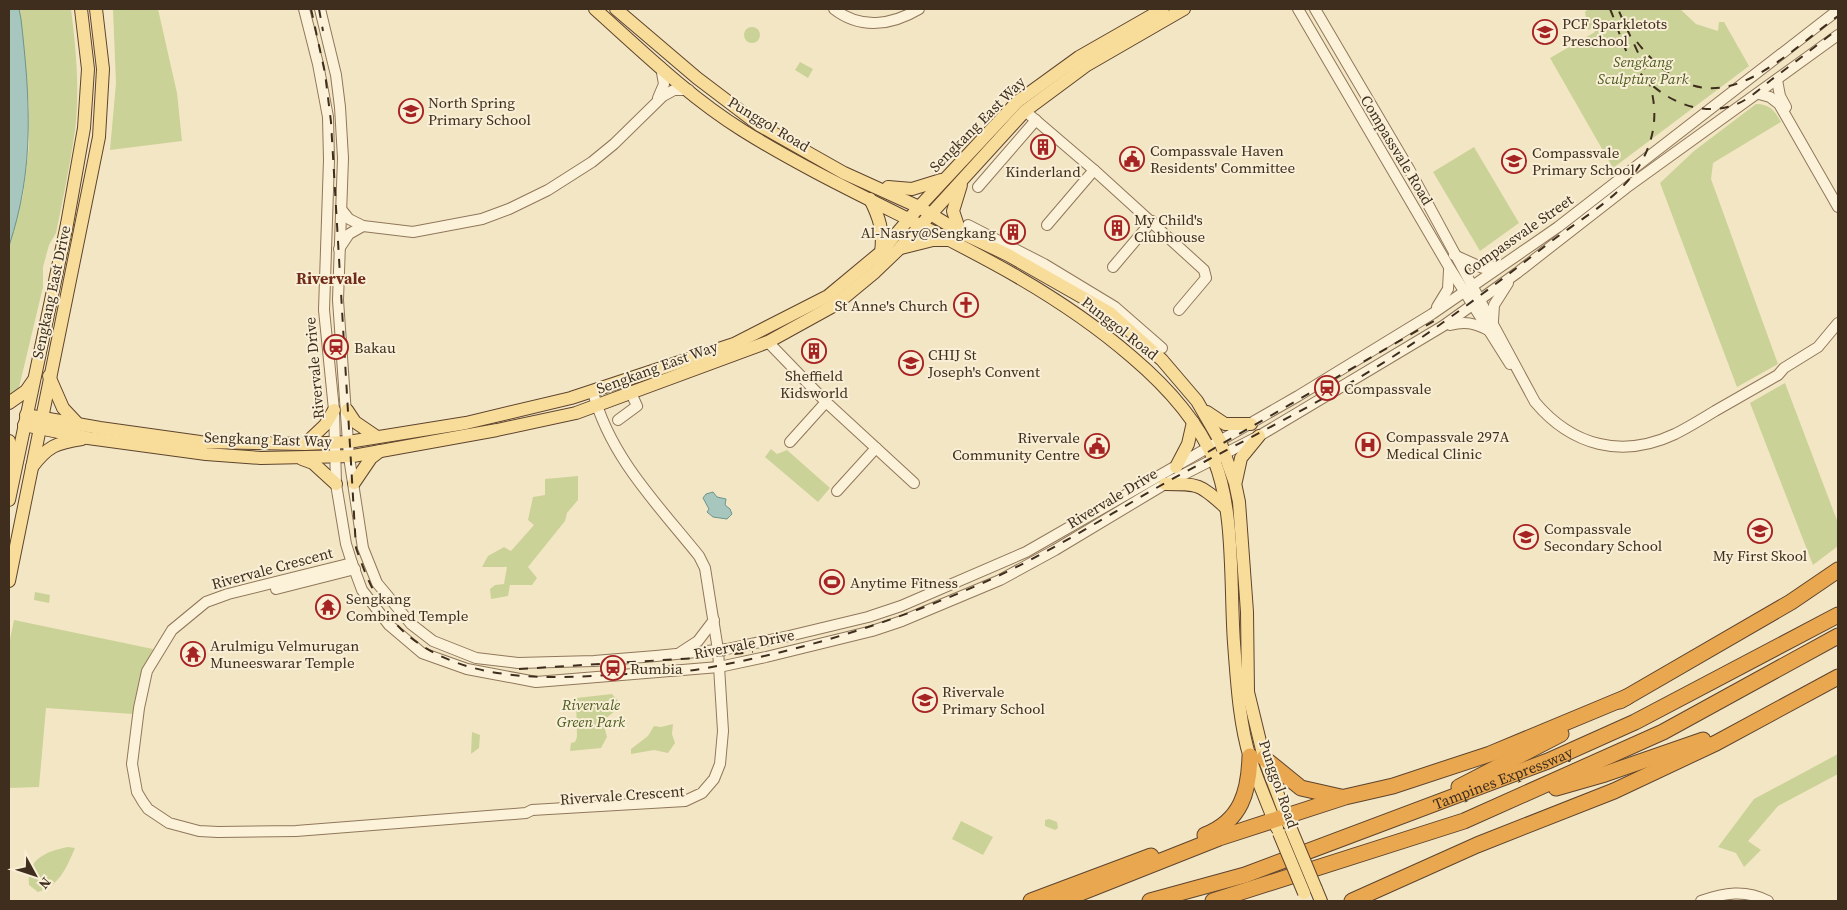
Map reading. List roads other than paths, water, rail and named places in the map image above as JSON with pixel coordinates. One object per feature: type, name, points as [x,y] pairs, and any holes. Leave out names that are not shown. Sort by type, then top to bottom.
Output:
[{"type":"highway","points":[[1429,806],[1436,798],[1592,718],[1790,602],[1838,570]]},
{"type":"highway","points":[[1790,602],[1838,580]]},
{"type":"highway","name":"Tampines Expressway","points":[[1150,901],[1245,875],[1548,761],[1635,722],[1838,614]]},
{"type":"highway","name":"Tampines Expressway","points":[[1213,901],[1464,821],[1663,732],[1838,636]]},
{"type":"highway","points":[[1352,901],[1390,886],[1477,845],[1614,791],[1716,743],[1838,677]]},
{"type":"highway","points":[[1060,901],[1219,838],[1344,797],[1392,786],[1490,754],[1627,697]]},
{"type":"highway","points":[[1464,821],[1553,789],[1614,771],[1725,732],[1783,707]]},
{"type":"highway","points":[[1031,901],[1214,831],[1230,820],[1239,809],[1257,757],[1301,788],[1344,797]]},
{"type":"highway","points":[[1167,859],[1184,843]]},
{"type":"highway","points":[[1101,874],[1144,869]]},
{"type":"highway","points":[[1375,901],[1390,886]]},
{"type":"main road","name":"Sengkang East Drive","points":[[9,500],[67,224],[84,128],[88,69],[81,9]]},
{"type":"main road","name":"Sengkang East Drive","points":[[9,581],[49,376],[82,228],[100,129],[103,69],[96,9]]},
{"type":"main road","name":"Punggol Road","points":[[595,9],[661,68],[742,130],[915,222],[986,239],[1112,310],[1155,346],[1162,360],[1197,401],[1226,453],[1235,483],[1239,502],[1247,612],[1248,692],[1257,757]]},
{"type":"main road","name":"Punggol Road","points":[[616,9],[697,78],[751,120],[844,173],[925,210],[960,232],[1098,328],[1153,376],[1192,422],[1211,454],[1225,507],[1239,692],[1257,757],[1280,818],[1307,901]]},
{"type":"main road","name":"Sengkang East Way","points":[[25,420],[79,424],[200,442],[305,444],[348,442],[466,423],[593,392],[734,344],[787,319],[828,296],[915,222],[946,178],[992,127],[1038,85],[1079,57],[1163,9]]},
{"type":"main road","name":"Sengkang East Way","points":[[925,210],[964,177],[1025,111],[1087,65],[1184,9]]},
{"type":"main road","points":[[899,249],[960,232],[953,211],[964,177]]},
{"type":"main road","points":[[876,186],[912,189],[946,178]]},
{"type":"main road","points":[[870,199],[879,216],[883,238],[881,252]]},
{"type":"main road","name":"Sengkang East Way","points":[[40,422],[88,438],[206,454],[298,458],[349,456],[497,430],[597,406],[768,342],[835,305],[899,249],[915,222]]},
{"type":"main road","points":[[49,376],[63,408],[79,424]]},
{"type":"main road","points":[[9,403],[26,391],[33,381]]},
{"type":"main road","points":[[1197,401],[1209,415],[1225,424],[1251,424]]},
{"type":"main road","points":[[305,444],[340,410],[377,437]]},
{"type":"main road","points":[[1176,467],[1188,444],[1192,422]]},
{"type":"main road","points":[[1235,483],[1241,458],[1259,436]]},
{"type":"main road","points":[[31,470],[43,453],[54,445],[88,438]]},
{"type":"main road","points":[[9,441],[15,469]]},
{"type":"main road","points":[[354,483],[371,458],[380,451]]},
{"type":"main road","points":[[298,458],[313,463],[336,484]]},
{"type":"main road","points":[[1165,484],[1194,484],[1208,492],[1225,507]]},
{"type":"main road","name":"Punggol Road","points":[[1280,818],[1321,901]]},
{"type":"street","name":"Rivervale Drive","points":[[304,9],[318,64],[328,117],[329,160],[324,310],[340,410],[348,442],[363,548],[377,583],[410,624],[433,641],[476,658],[518,663],[594,661],[718,650],[840,625],[908,603],[1026,552],[1176,467],[1211,454],[1226,453]]},
{"type":"street","name":"Rivervale Drive","points":[[320,9],[329,41],[340,107],[343,158],[338,300],[340,410],[334,443],[336,484],[346,544],[362,590],[400,636],[422,653],[467,669],[536,682],[719,667],[846,638],[918,614],[993,583],[1032,563],[1165,484],[1211,454],[1220,441]]},
{"type":"street","points":[[834,9],[855,20],[875,23],[899,20],[920,9]]},
{"type":"street","name":"Compassvale Road","points":[[1298,9],[1449,267],[1468,289],[1491,326],[1506,360],[1518,372],[1535,402],[1554,422],[1576,436],[1597,444],[1610,446],[1641,445],[1675,434],[1778,375]]},
{"type":"street","name":"Compassvale Road","points":[[1315,9],[1409,169],[1454,255],[1468,289]]},
{"type":"street","name":"Compassvale Street","points":[[1220,441],[1432,314],[1502,266],[1620,180],[1745,84],[1787,47],[1838,10]]},
{"type":"street","name":"Compassvale Street","points":[[1226,453],[1259,436],[1443,326],[1517,273],[1626,188],[1759,94],[1838,35]]},
{"type":"street","points":[[657,101],[664,84],[661,68]]},
{"type":"street","points":[[1777,80],[1780,96],[1838,197]]},
{"type":"street","points":[[341,209],[349,219],[363,226],[413,232],[482,219],[509,209],[548,190],[592,162],[614,144],[657,101],[671,91],[689,90]]},
{"type":"street","points":[[1759,94],[1770,97],[1779,104],[1838,208]]},
{"type":"street","points":[[1025,111],[1152,221],[1207,274],[1206,278],[1179,310]]},
{"type":"street","points":[[978,187],[1036,120]]},
{"type":"street","points":[[1047,225],[1094,170]]},
{"type":"street","points":[[1113,267],[1152,221]]},
{"type":"street","points":[[339,250],[349,234],[363,226]]},
{"type":"street","points":[[1454,255],[1484,268],[1502,266]]},
{"type":"street","points":[[1432,314],[1448,289],[1449,267]]},
{"type":"street","points":[[1443,326],[1461,322],[1491,326],[1494,305],[1502,291],[1517,273]]},
{"type":"street","points":[[1778,375],[1784,368],[1818,347],[1838,324]]},
{"type":"street","points":[[1778,375],[1787,373],[1818,355],[1838,334]]},
{"type":"street","points":[[768,342],[826,402],[914,483]]},
{"type":"street","name":"Rivervale Crescent","points":[[353,566],[206,602],[182,625],[163,652],[153,673],[144,708],[138,757],[140,779],[146,795],[159,810],[184,822],[204,826],[297,827],[303,829],[428,822],[526,813],[531,816],[643,811],[690,806],[706,796],[722,775],[727,752],[723,731],[718,650],[704,568],[699,556],[635,477],[613,444],[593,392]]},
{"type":"street","points":[[618,420],[636,406],[631,393]]},
{"type":"street","points":[[790,442],[826,402]]},
{"type":"street","points":[[837,491],[876,448]]},
{"type":"street","points":[[678,654],[698,641],[714,620]]},
{"type":"street","points":[[1701,901],[1723,893],[1754,895],[1768,901]]},
{"type":"water","points":[[9,9],[19,9],[21,19],[27,77],[28,133],[23,189],[9,246]]},
{"type":"water","points":[[713,492],[717,497],[726,499],[725,505],[732,514],[727,519],[713,517],[707,512],[709,509],[703,498],[706,494]]},
{"type":"railway","points":[[311,9],[325,73],[331,122],[356,548],[379,601],[396,624],[418,643],[462,665],[486,671],[536,677],[690,671],[807,645],[911,612],[978,585],[1036,557],[1176,477],[1382,364],[1462,309],[1604,203],[1637,170],[1651,137],[1654,118],[1653,99],[1643,63],[1618,9]]},
{"type":"railway","points":[[319,9],[323,31]]},
{"type":"railway","points":[[1610,9],[1627,52],[1643,76],[1653,86],[1679,102],[1707,109],[1722,108],[1737,104],[1746,99],[1838,29]]},
{"type":"railway","points":[[1637,42],[1664,70],[1690,84],[1714,88],[1739,83],[1763,71],[1788,55],[1838,16]]},
{"type":"railway","points":[[1208,452],[1439,318]]},
{"type":"railway","points":[[519,669],[696,658],[753,652]]},
{"type":"place","name":"PCF Sparkletots Preschool","points":[[1545,32]]},
{"type":"place","name":"North Spring Primary School","points":[[411,111]]},
{"type":"place","name":"Kinderland","points":[[1043,147]]},
{"type":"place","name":"Compassvale Haven Residents' Committee","points":[[1132,159]]},
{"type":"place","name":"Compassvale Primary School","points":[[1514,161]]},
{"type":"place","name":"My Child's Clubhouse","points":[[1117,228]]},
{"type":"place","name":"Al-Nasry@Sengkang","points":[[1013,232]]},
{"type":"place","name":"St Anne's Church","points":[[966,305]]},
{"type":"place","name":"Bakau","points":[[336,347]]},
{"type":"place","name":"Sheffield Kidsworld","points":[[814,351]]},
{"type":"place","name":"CHIJ St Joseph's Convent","points":[[911,363]]},
{"type":"place","name":"Compassvale","points":[[1327,388]]},
{"type":"place","name":"Compassvale 297A Medical Clinic","points":[[1368,445]]},
{"type":"place","name":"Rivervale Community Centre","points":[[1097,446]]},
{"type":"place","name":"My First Skool","points":[[1760,531]]},
{"type":"place","name":"Compassvale Secondary School","points":[[1526,537]]},
{"type":"place","name":"Anytime Fitness","points":[[832,582]]},
{"type":"place","name":"Sengkang Combined Temple","points":[[328,607]]},
{"type":"place","name":"Arulmigu Velmurugan Muneeswarar Temple","points":[[193,654]]},
{"type":"place","name":"Rumbia","points":[[613,668]]},
{"type":"place","name":"Rivervale Primary School","points":[[925,700]]},
{"type":"district","name":"Rivervale","points":[[331,278]]},
{"type":"park label","name":"Sengkang Sculpture Park","points":[[1643,70]]},
{"type":"park label","name":"Rivervale Green Park","points":[[591,712]]}]
